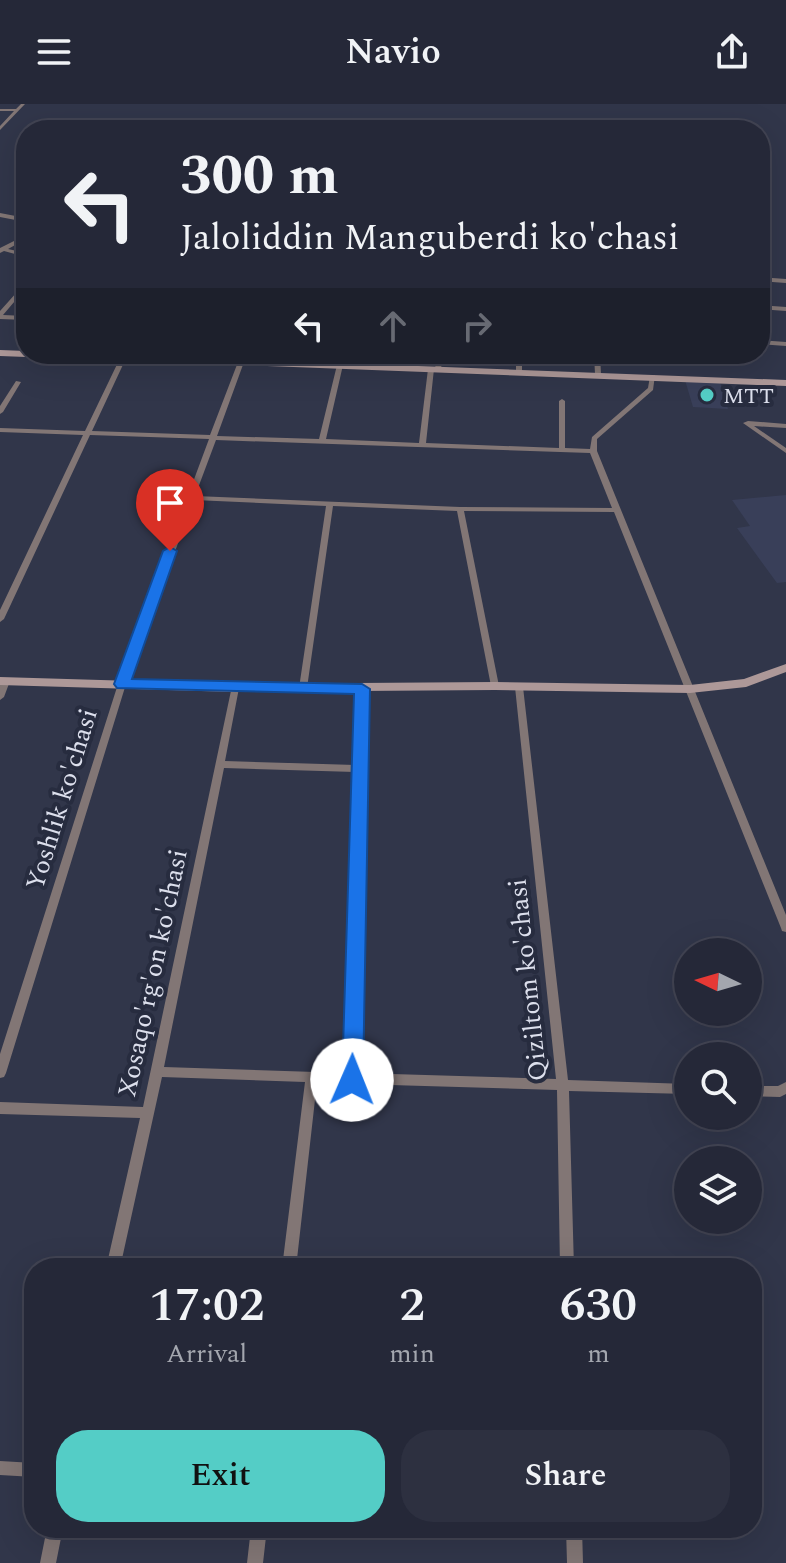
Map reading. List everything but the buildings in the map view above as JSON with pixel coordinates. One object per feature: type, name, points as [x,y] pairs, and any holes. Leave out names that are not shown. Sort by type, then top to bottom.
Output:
[{"type":"street","points":[[0,129],[23,104]]},
{"type":"street","points":[[0,110],[18,110]]},
{"type":"street","points":[[0,316],[16,296]]},
{"type":"street","points":[[0,619],[121,364]]},
{"type":"street","name":"Yoshlik ko'chasi","points":[[0,1073],[122,684],[240,364]]},
{"type":"street","points":[[307,364],[786,383]]},
{"type":"street","points":[[422,444],[436,364]]},
{"type":"street","points":[[519,364],[519,372]]},
{"type":"street","points":[[598,364],[598,374]]},
{"type":"street","points":[[322,442],[340,365]]},
{"type":"street","points":[[653,376],[651,389],[594,438],[593,451],[786,928]]},
{"type":"street","points":[[0,412],[18,382]]},
{"type":"street","points":[[562,401],[562,450]]},
{"type":"street","points":[[786,426],[746,423],[786,451]]},
{"type":"street","points":[[0,430],[593,451]]},
{"type":"street","points":[[190,498],[460,509],[617,510]]},
{"type":"street","points":[[303,688],[330,504]]},
{"type":"street","points":[[460,509],[495,686]]},
{"type":"street","points":[[0,697],[3,681],[235,688],[495,686],[690,689],[746,683],[786,668]]},
{"type":"street","name":"Qiziltom ko'chasi","points":[[519,687],[563,1085],[567,1258]]},
{"type":"street","name":"Xosaqo'rg'on ko'chasi","points":[[115,1258],[157,1072],[235,688]]},
{"type":"street","points":[[352,1080],[362,689]]},
{"type":"street","points":[[219,764],[360,769]]},
{"type":"street","points":[[157,1072],[674,1089]]},
{"type":"street","points":[[290,1258],[311,1079]]},
{"type":"street","points":[[762,1091],[780,1092],[786,1087]]},
{"type":"street","points":[[0,1108],[148,1113]]},
{"type":"street","points":[[0,1468],[24,1469]]},
{"type":"street","points":[[48,1563],[53,1538]]},
{"type":"street","points":[[255,1563],[258,1538]]},
{"type":"street","points":[[574,1538],[575,1563]]},
{"type":"shaded area","name":"MTT","points":[[685,380],[720,382],[728,409],[693,407]]},
{"type":"shaded area","points":[[786,495],[786,582],[777,583],[737,528],[750,526],[732,500]]},
{"type":"place","name":"MTT","points":[[707,395]]},
{"type":"route","points":[[170,551],[122,684],[362,689],[352,1080]]}]
